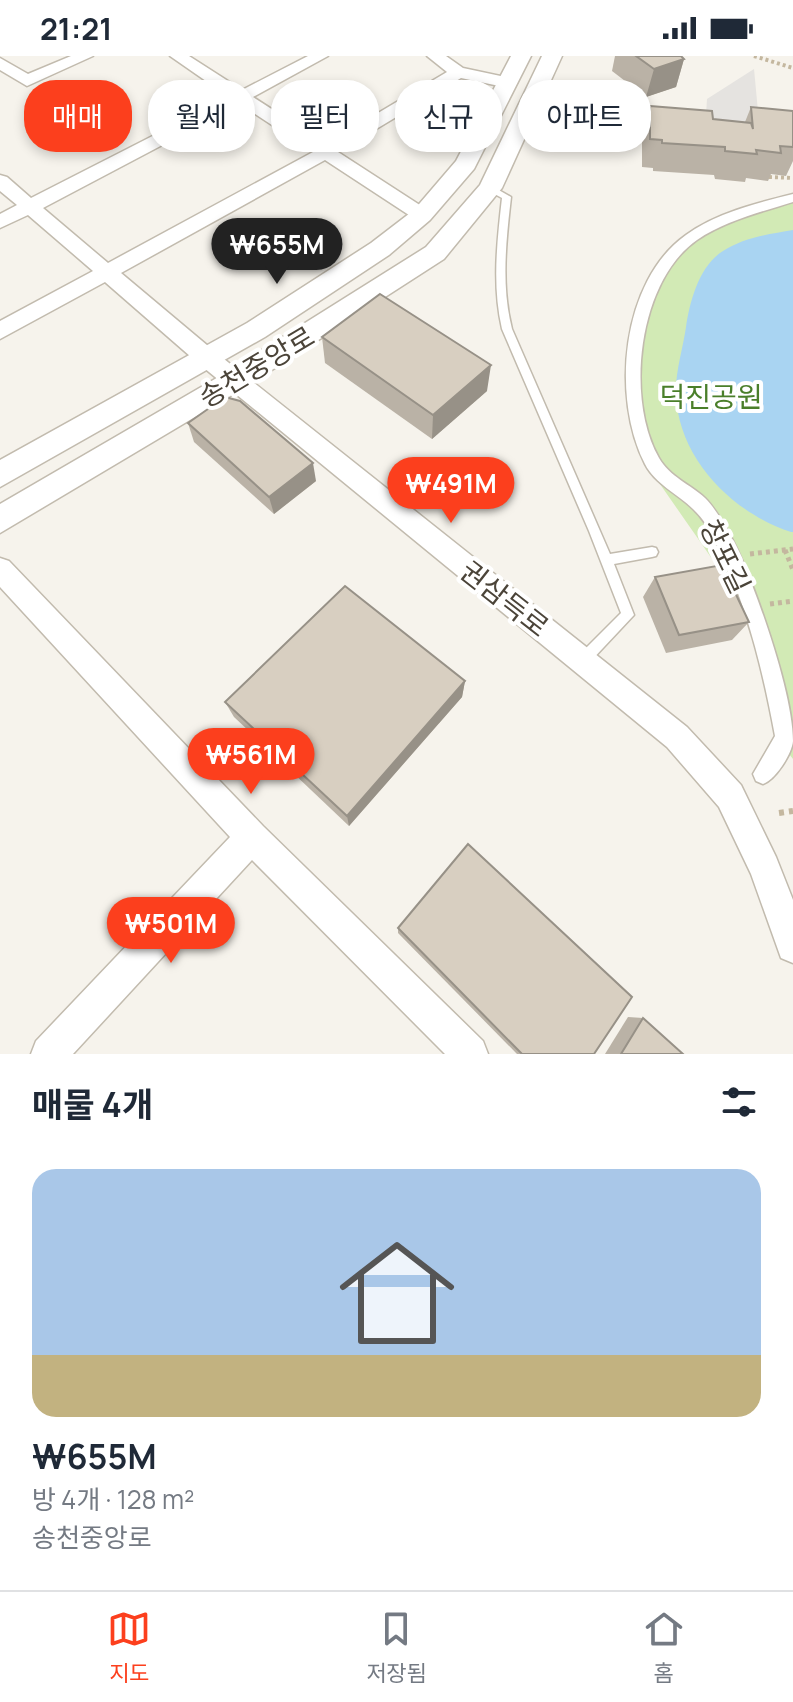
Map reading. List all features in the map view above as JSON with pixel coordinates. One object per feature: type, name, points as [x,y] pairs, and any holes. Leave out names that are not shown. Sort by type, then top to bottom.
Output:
[{"type":"street","points":[[0,63],[27,81],[85,56]]},
{"type":"street","points":[[178,56],[213,80]]},
{"type":"street","points":[[435,56],[458,72],[509,83]]},
{"type":"street","name":"송천중앙로","points":[[0,475],[256,330],[380,249],[422,215],[466,164],[521,56]]},
{"type":"street","name":"송천중앙로","points":[[0,520],[237,379],[435,253],[490,188],[539,91],[552,56]]},
{"type":"street","points":[[255,90],[312,57]]},
{"type":"street","points":[[379,120],[458,72]]},
{"type":"street","points":[[0,222],[148,146]]},
{"type":"street","points":[[0,331],[103,271],[326,152],[422,215]]},
{"type":"street","name":"권삼득로","points":[[0,181],[103,271],[419,532],[677,737],[730,796],[765,868],[793,946]]},
{"type":"street","name":"창포길","points":[[763,774],[786,738],[774,675],[730,556],[708,513],[654,466],[635,421],[634,364],[639,326],[650,294],[683,244],[711,227],[793,198]]},
{"type":"street","points":[[0,569],[252,837],[470,1054]]},
{"type":"street","points":[[49,1054],[252,837]]},
{"type":"lane","points":[[490,188],[507,197],[502,235],[501,288],[505,323],[552,437],[609,560],[628,615],[583,660]]},
{"type":"lane","points":[[609,560],[652,552]]},
{"type":"path","points":[[754,56],[793,68]]},
{"type":"path","points":[[769,177],[793,178]]},
{"type":"path","points":[[730,556],[793,549]]},
{"type":"path","points":[[785,550],[793,570]]},
{"type":"path","points":[[779,813],[793,811]]},
{"type":"green space","name":"덕진공원","points":[[793,194],[793,759],[776,738],[766,677],[749,625],[717,566],[646,464],[629,413],[627,372],[660,265],[680,240],[707,223]]},
{"type":"shaded area","points":[[754,69],[760,133],[714,129],[706,115],[707,99]]},
{"type":"water","points":[[793,230],[791,532],[749,512],[712,480],[687,440],[679,418],[676,386],[690,306],[708,266],[723,251],[739,243]]},
{"type":"building","points":[[636,56],[681,56],[684,59],[654,69]]},
{"type":"building","points":[[651,106],[712,111],[713,119],[751,123],[753,129],[751,107],[793,111],[793,147],[780,146],[781,153],[725,151],[725,147],[662,143],[662,140],[651,139]]},
{"type":"building","points":[[380,294],[491,365],[433,415],[322,337]]},
{"type":"building","points":[[225,397],[240,401],[313,463],[269,497],[188,423]]},
{"type":"building","points":[[722,565],[749,622],[679,635],[655,577]]},
{"type":"building","points":[[345,586],[465,681],[347,816],[225,702]]},
{"type":"building","points":[[468,844],[632,997],[594,1054],[522,1054],[398,928]]},
{"type":"building","points":[[643,1018],[683,1054],[621,1054]]}]
